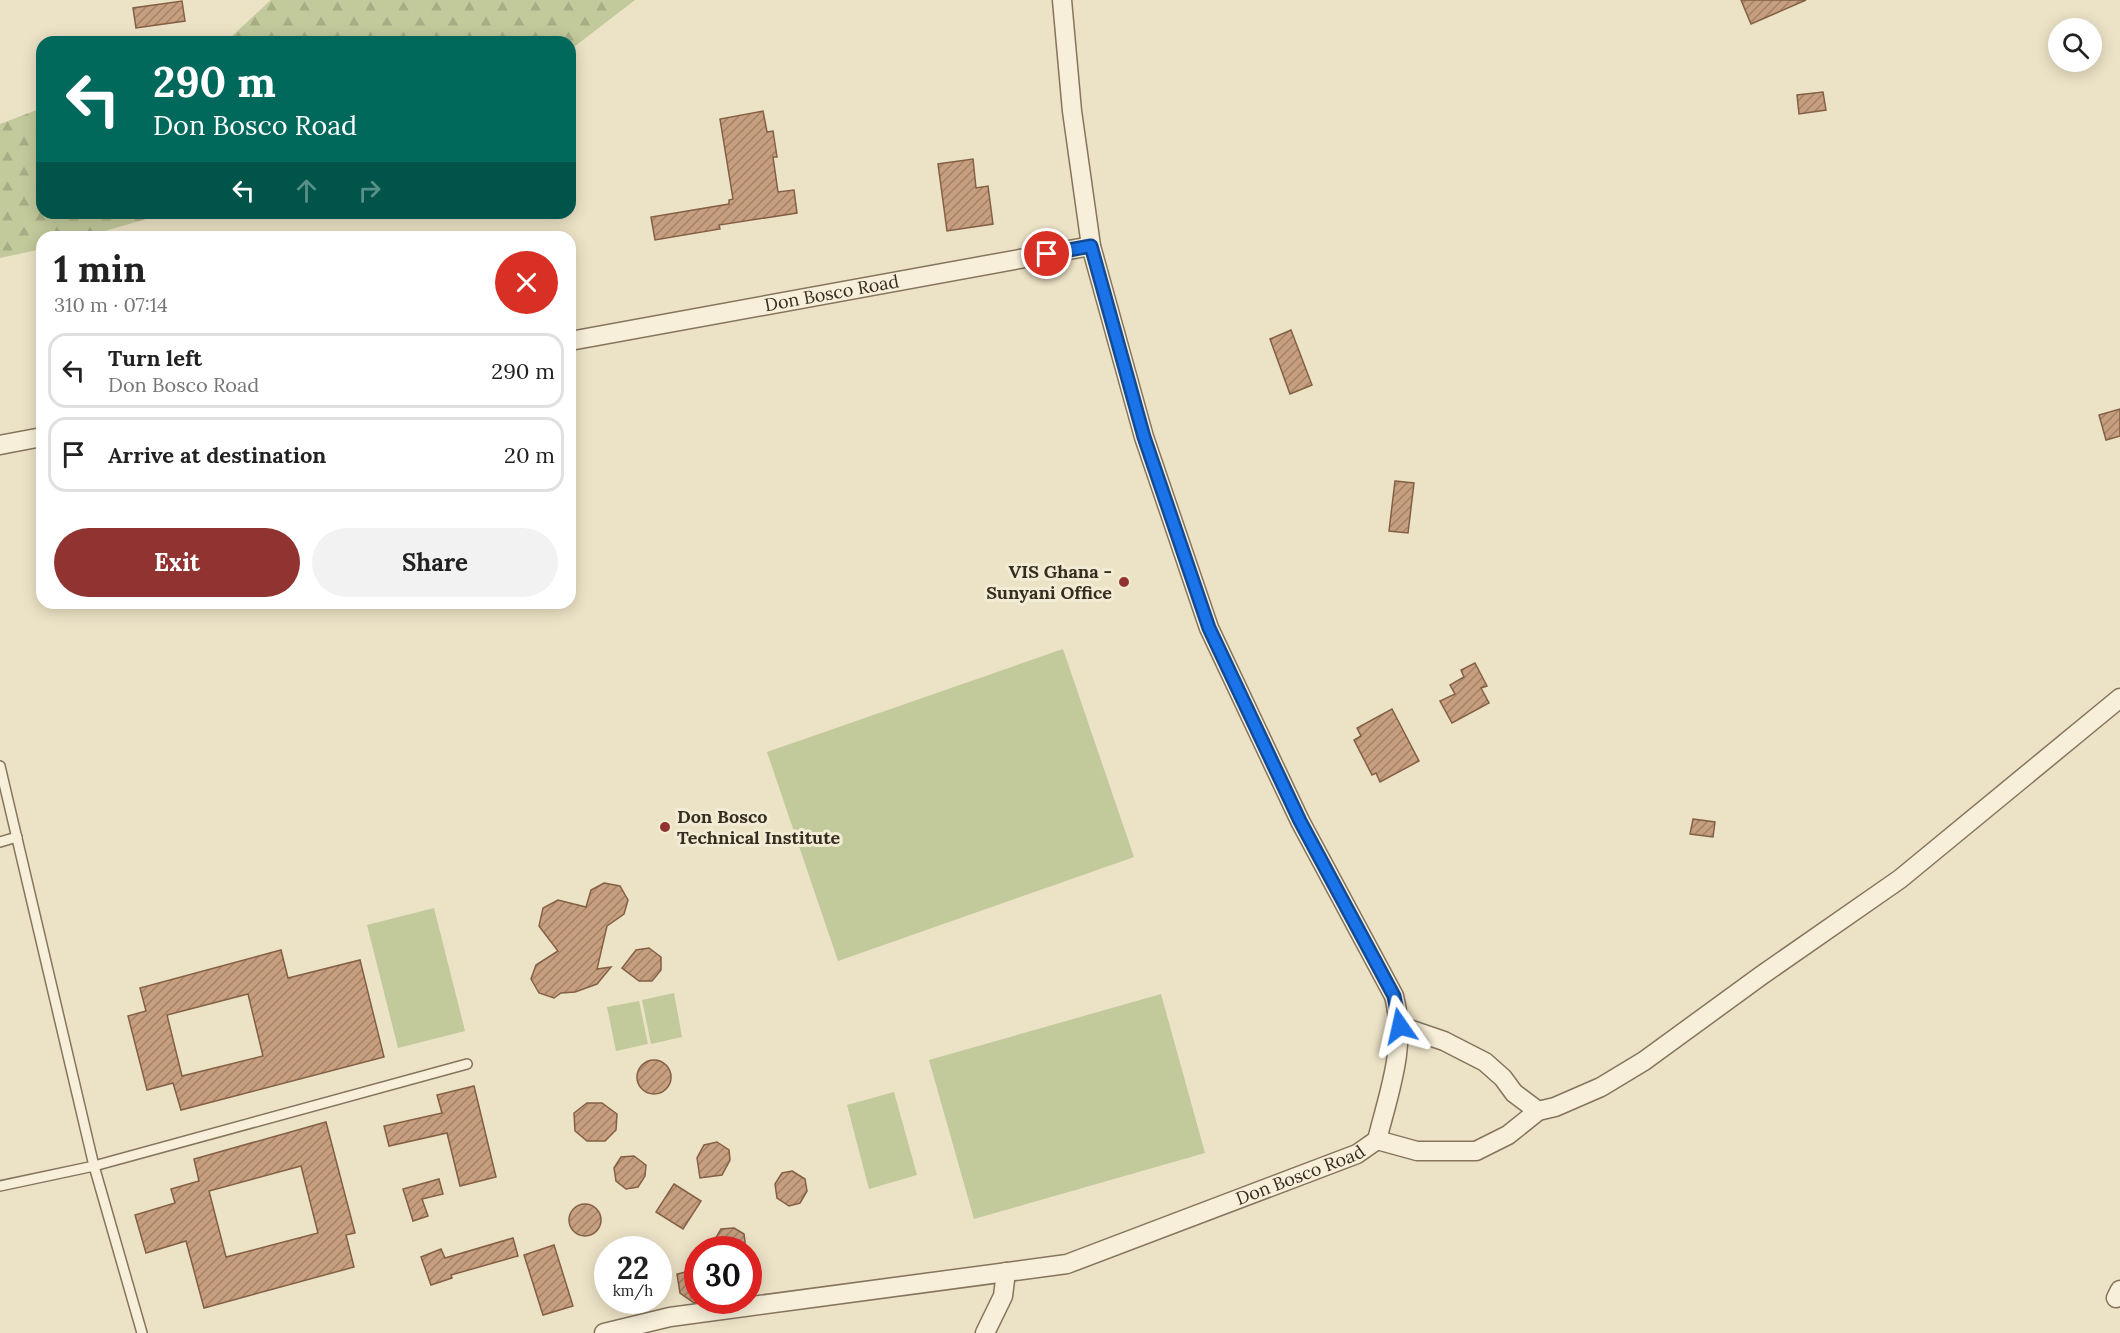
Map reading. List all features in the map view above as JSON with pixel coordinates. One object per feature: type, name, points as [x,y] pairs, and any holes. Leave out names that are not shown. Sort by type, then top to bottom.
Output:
[{"type":"street","name":"Don Bosco Road","points":[[604,1333],[1067,1264],[1357,1154],[1377,1140],[1398,1052],[1400,1026],[1394,996],[1300,821],[1209,628],[1144,437],[1091,246],[1072,111],[1062,0]]},
{"type":"street","name":"Don Bosco Road","points":[[576,340],[1091,246]]},
{"type":"street","points":[[0,445],[36,438]]},
{"type":"street","points":[[1377,1140],[1417,1151],[1476,1151],[1508,1135],[1538,1111],[1555,1107],[1600,1087],[1644,1061],[1900,879],[2120,698]]},
{"type":"street","points":[[1400,1026],[1444,1041],[1485,1062],[1503,1077],[1514,1093],[1538,1111]]},
{"type":"street","points":[[986,1333],[1003,1296],[1006,1272]]},
{"type":"lane","points":[[0,766],[94,1166],[142,1333]]},
{"type":"lane","points":[[0,842],[17,837]]},
{"type":"lane","points":[[0,1186],[94,1166],[466,1064]]},
{"type":"green space","points":[[271,0],[635,0],[576,45],[576,36],[232,36]]},
{"type":"green space","points":[[36,110],[36,219],[146,219],[105,231],[36,231],[36,250],[0,258],[0,124]]},
{"type":"green space","points":[[1063,649],[1134,857],[838,961],[767,752]]},
{"type":"green space","points":[[434,908],[465,1031],[398,1048],[367,925]]},
{"type":"green space","points":[[674,993],[682,1037],[651,1044],[642,1000]]},
{"type":"green space","points":[[1161,994],[1205,1153],[974,1219],[929,1060]]},
{"type":"green space","points":[[639,1001],[648,1044],[616,1051],[607,1007]]},
{"type":"green space","points":[[894,1092],[917,1175],[869,1189],[847,1105]]},
{"type":"building","points":[[1741,0],[1806,0],[1751,24]]},
{"type":"building","points":[[182,1],[185,21],[136,28],[133,8]]},
{"type":"building","points":[[1823,92],[1826,110],[1799,114],[1797,95]]},
{"type":"building","points":[[763,111],[767,132],[773,131],[777,157],[773,157],[778,192],[794,190],[797,213],[719,225],[720,229],[655,240],[651,217],[729,204],[729,200],[733,199],[720,119]]},
{"type":"building","points":[[973,159],[976,188],[988,186],[993,224],[947,231],[938,164]]},
{"type":"building","points":[[1291,330],[1312,385],[1290,394],[1270,339]]},
{"type":"building","points":[[2120,409],[2120,436],[2106,440],[2099,415]]},
{"type":"building","points":[[1395,481],[1414,483],[1408,533],[1389,531]]},
{"type":"building","points":[[1475,663],[1487,686],[1481,688],[1489,703],[1452,723],[1440,701],[1455,694],[1450,685],[1464,677],[1461,670]]},
{"type":"building","points":[[1392,709],[1419,761],[1380,782],[1376,773],[1372,775],[1354,740],[1361,736],[1357,728]]},
{"type":"building","points":[[1693,819],[1715,822],[1713,837],[1690,834]]},
{"type":"building","points":[[604,883],[620,886],[628,900],[624,914],[607,926],[597,969],[611,967],[597,984],[575,992],[561,993],[554,998],[539,993],[531,979],[536,965],[558,951],[539,926],[543,908],[558,900],[586,907],[591,890]]},
{"type":"building","points":[[649,948],[661,957],[661,970],[652,981],[639,981],[622,968],[636,950]]},
{"type":"building","points":[[281,950],[288,978],[360,960],[384,1057],[181,1110],[173,1083],[147,1090],[128,1016],[146,1011],[140,988]],"holes":[[[248,994],[263,1056],[182,1076],[167,1015]]]},
{"type":"building","points":[[654,1060],[666,1065],[671,1077],[666,1089],[654,1094],[642,1089],[637,1077],[642,1065]]},
{"type":"building","points":[[474,1086],[496,1177],[460,1186],[447,1133],[389,1146],[384,1126],[442,1113],[437,1095]]},
{"type":"building","points":[[587,1103],[602,1103],[617,1114],[616,1130],[605,1141],[587,1141],[575,1131],[574,1113]]},
{"type":"building","points":[[326,1122],[355,1233],[346,1235],[354,1267],[204,1308],[186,1241],[146,1253],[135,1215],[175,1203],[171,1189],[199,1181],[194,1159]],"holes":[[[301,1166],[318,1233],[226,1257],[209,1191]]]},
{"type":"building","points":[[717,1142],[729,1150],[730,1160],[722,1175],[700,1178],[697,1158],[704,1145]]},
{"type":"building","points":[[634,1156],[646,1165],[645,1176],[638,1187],[626,1189],[616,1181],[614,1168],[621,1157]]},
{"type":"building","points":[[792,1171],[805,1179],[807,1191],[800,1203],[789,1206],[777,1198],[775,1184],[782,1173]]},
{"type":"building","points":[[439,1179],[443,1194],[422,1199],[428,1216],[413,1221],[403,1189]]},
{"type":"building","points":[[674,1184],[701,1201],[683,1229],[656,1212]]},
{"type":"building","points":[[585,1204],[597,1208],[601,1220],[597,1232],[585,1236],[573,1232],[569,1220],[573,1208]]},
{"type":"building","points":[[734,1228],[744,1236],[717,1236],[721,1229]]},
{"type":"building","points":[[513,1238],[518,1256],[451,1275],[452,1278],[431,1285],[421,1257],[441,1249],[445,1258]]},
{"type":"building","points":[[554,1245],[573,1306],[543,1315],[524,1255]]},
{"type":"building","points":[[684,1272],[684,1296],[680,1293],[677,1274]]},
{"type":"place","name":"VIS Ghana - Sunyani Office","points":[[1124,582]]},
{"type":"place","name":"Don Bosco Technical Institute","points":[[665,827]]},
{"type":"route","points":[[1047,254],[1091,246],[1144,437],[1209,628],[1300,821],[1394,996],[1400,1026]]}]
